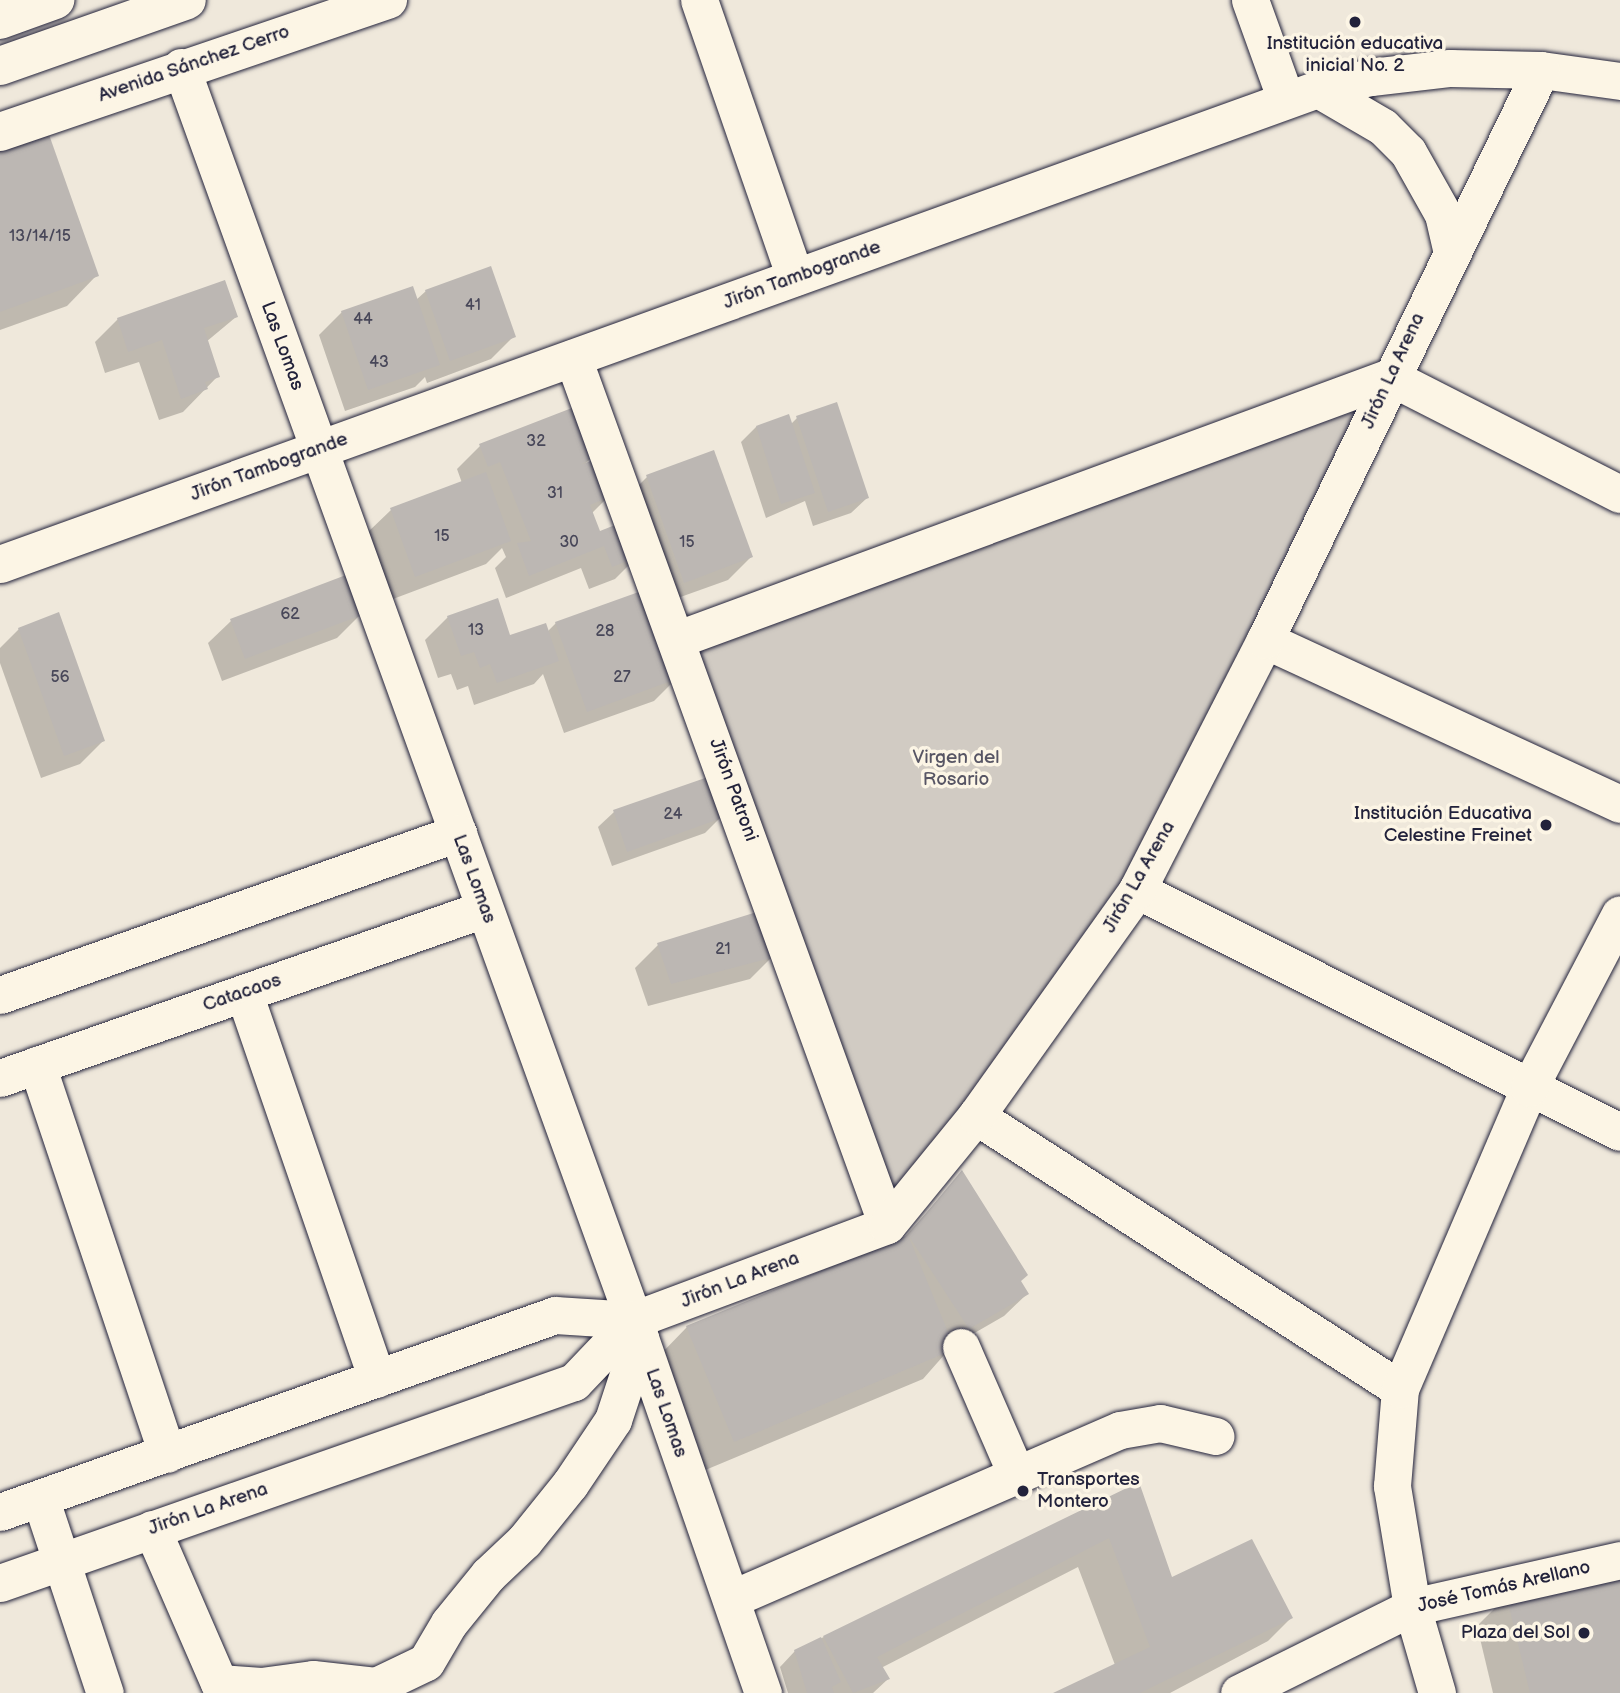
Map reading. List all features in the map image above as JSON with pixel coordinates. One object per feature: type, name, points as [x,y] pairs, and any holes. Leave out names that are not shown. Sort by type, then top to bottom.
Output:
[{"type":"main road","points":[[0,66],[187,0]]},
{"type":"main road","name":"Avenida Sánchez Cerro","points":[[0,132],[181,67],[388,0]]},
{"type":"main road","points":[[0,20],[51,1]]},
{"type":"street","points":[[699,0],[795,277]]},
{"type":"street","points":[[1250,0],[1302,94],[1383,127],[1408,152],[1443,214],[1451,249]]},
{"type":"street","name":"Las Lomas","points":[[181,67],[636,1329],[763,1693]]},
{"type":"street","name":"Jirón Tambogrande","points":[[0,565],[1302,94],[1371,77],[1450,68],[1541,70],[1620,81]]},
{"type":"street","name":"Jirón La Arena","points":[[0,1583],[574,1382],[636,1329],[887,1225],[976,1116],[1137,890],[1265,640],[1451,249],[1541,70]]},
{"type":"street","name":"Jirón Patroni","points":[[573,358],[678,639],[887,1225]]},
{"type":"street","points":[[678,639],[1390,377],[1620,494]]},
{"type":"street","points":[[1265,640],[1620,804]]},
{"type":"street","points":[[0,995],[458,833]]},
{"type":"street","points":[[1137,890],[1620,1132]]},
{"type":"street","name":"Catacaos","points":[[0,1078],[484,909]]},
{"type":"street","points":[[1437,1693],[1412,1607],[1392,1486],[1400,1389],[1529,1088],[1620,914]]},
{"type":"street","points":[[244,993],[377,1379]]},
{"type":"street","points":[[37,1065],[167,1454]]},
{"type":"street","points":[[976,1116],[1400,1389]]},
{"type":"street","name":"Jirón La Arena","points":[[0,1512],[41,1500],[555,1315],[636,1329]]},
{"type":"street","points":[[152,1529],[219,1683],[261,1686],[313,1679],[376,1686],[426,1662],[480,1585],[524,1541],[570,1484],[613,1420],[636,1329]]},
{"type":"street","points":[[961,1347],[1017,1476]]},
{"type":"street","points":[[732,1600],[1120,1430],[1160,1423],[1215,1436]]},
{"type":"street","points":[[41,1500],[64,1560],[105,1693]]},
{"type":"street","name":"José Tomás Arellano","points":[[1239,1693],[1412,1607],[1620,1560]]},
{"type":"green space","name":"Virgen del Rosario","points":[[1390,377],[1137,890],[887,1225],[678,639]]},
{"type":"building","points":[[46,126],[99,276],[0,312],[0,143]]},
{"type":"building","points":[[491,266],[516,337],[450,361],[425,290]]},
{"type":"building","points":[[225,280],[238,317],[204,328],[220,377],[205,382],[208,389],[181,399],[162,340],[128,352],[117,318]]},
{"type":"building","points":[[413,286],[440,365],[368,390],[341,311]]},
{"type":"building","points":[[837,402],[869,498],[828,512],[796,416]]},
{"type":"building","points":[[577,406],[595,456],[580,465],[596,459],[611,496],[590,505],[600,531],[625,521],[640,556],[612,567],[604,546],[529,576],[517,543],[531,541],[500,462],[488,467],[479,444]]},
{"type":"building","points":[[789,414],[815,493],[781,504],[756,426]]},
{"type":"building","points":[[714,450],[753,557],[684,583],[646,475]]},
{"type":"building","points":[[486,472],[511,541],[415,577],[390,508]]},
{"type":"building","points":[[346,575],[362,615],[245,659],[230,619]]},
{"type":"building","points":[[647,589],[679,678],[587,712],[555,622]]},
{"type":"building","points":[[498,598],[510,635],[546,623],[559,661],[497,683],[490,664],[480,668],[474,652],[461,656],[447,616]]},
{"type":"building","points":[[59,612],[105,741],[64,756],[18,628]]},
{"type":"building","points":[[708,777],[722,818],[627,852],[613,810]]},
{"type":"building","points":[[760,911],[775,957],[671,984],[657,943]]},
{"type":"building","points":[[962,1170],[1028,1275],[1021,1281],[1029,1294],[969,1329],[908,1235]]},
{"type":"building","points":[[908,1235],[955,1349],[734,1442],[686,1326]]},
{"type":"building","points":[[1139,1482],[1172,1577],[1252,1539],[1293,1618],[1140,1693],[1053,1693],[1150,1647],[1109,1538],[877,1657],[890,1679],[853,1693],[823,1636]]},
{"type":"building","points":[[1620,1569],[1620,1693],[1530,1693],[1506,1594]]},
{"type":"building","points":[[821,1637],[841,1682],[832,1687],[834,1693],[807,1693],[794,1650]]},
{"type":"place","name":"Institución educativa inicial No. 2","points":[[1355,22]]},
{"type":"place","name":"Institución Educativa Celestine Freinet","points":[[1546,825]]},
{"type":"place","name":"Transportes Montero","points":[[1023,1491]]},
{"type":"place","name":"Plaza del Sol","points":[[1584,1633]]}]
